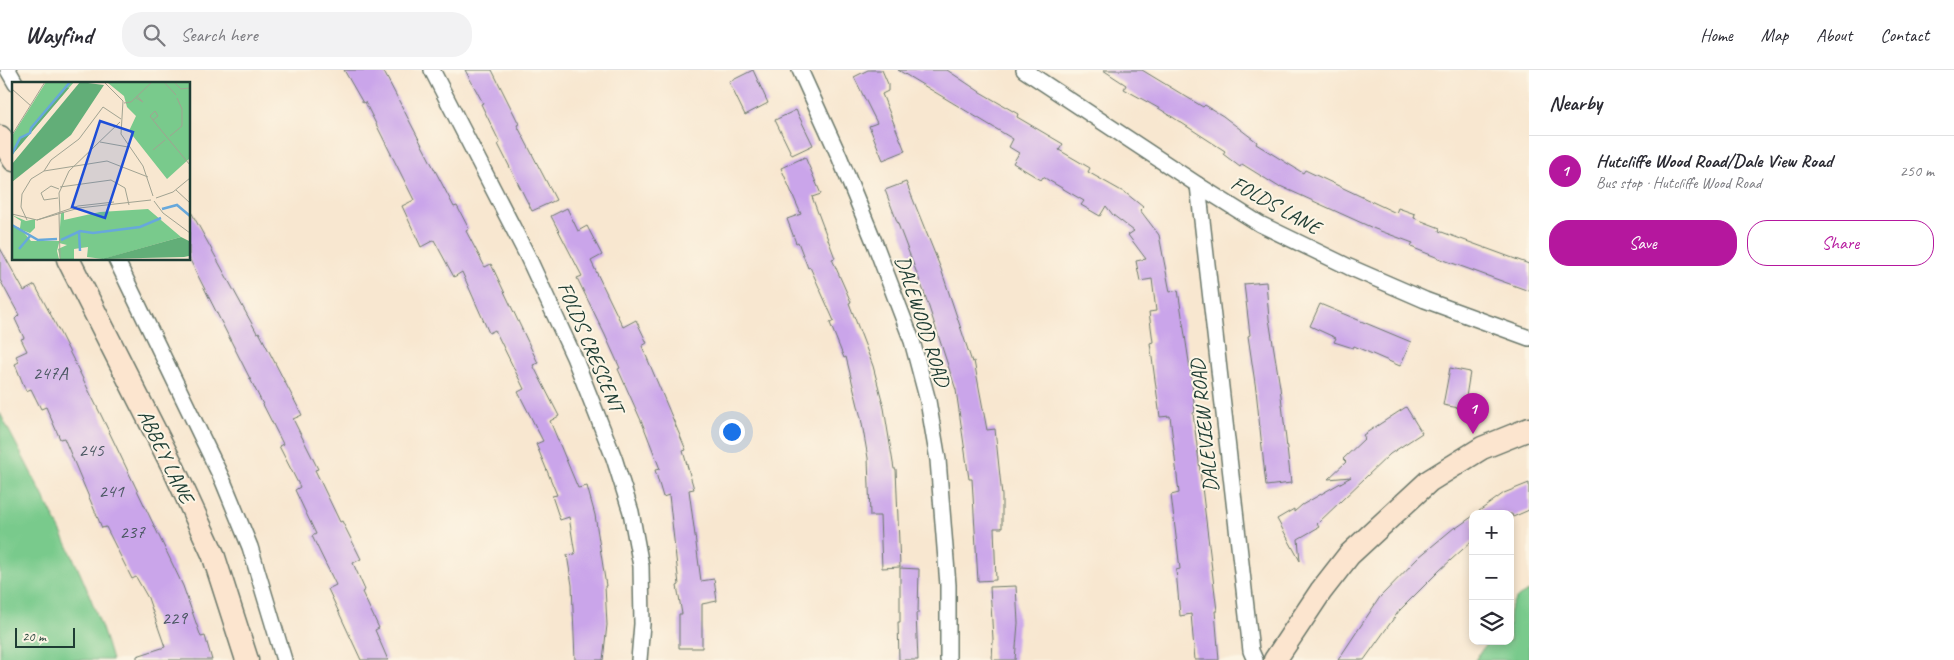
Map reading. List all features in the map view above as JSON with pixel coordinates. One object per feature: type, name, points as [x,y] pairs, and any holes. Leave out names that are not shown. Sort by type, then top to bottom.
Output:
[{"type":"main road","points":[[0,137],[12,157]]},
{"type":"main road","name":"ABBEY LANE","points":[[69,260],[168,457],[212,554],[247,660]]},
{"type":"main road","points":[[1275,660],[1321,591],[1349,555],[1403,504],[1429,481],[1482,448],[1528,427]]},
{"type":"street","points":[[8,70],[15,82]]},
{"type":"street","name":"FOLDS CRESCENT","points":[[432,70],[527,255],[574,357],[614,458],[631,512],[640,566],[642,624],[639,660]]},
{"type":"street","name":"DALEWOOD ROAD","points":[[800,70],[839,156],[912,342],[928,401],[938,460],[948,586],[948,660]]},
{"type":"street","name":"FOLDS LANE","points":[[1024,70],[1198,186],[1260,224],[1349,268],[1425,300],[1529,338]]},
{"type":"street","name":"DALEVIEW ROAD","points":[[1198,186],[1250,651],[1255,660]]},
{"type":"street","name":"ABBEY LANE","points":[[116,260],[223,480],[250,547],[284,660]]},
{"type":"green space","points":[[0,413],[62,534],[90,596],[112,660],[0,660]]},
{"type":"green space","points":[[1529,591],[1529,660],[1475,660],[1485,645],[1514,645],[1514,602]]},
{"type":"building","points":[[344,70],[383,70],[454,207],[457,206],[469,229],[466,231],[485,267],[491,264],[538,363],[533,365],[559,416],[550,421],[578,488],[587,486],[595,515],[606,586],[607,625],[603,660],[575,660],[572,585],[567,555],[575,554],[569,517],[560,520],[552,496],[557,495],[536,444],[543,441],[518,392],[524,389],[495,330],[489,333],[462,272],[454,277],[434,240],[421,247],[402,206],[414,200],[365,102],[363,103]]},
{"type":"building","points":[[465,70],[492,70],[519,124],[517,125],[556,200],[532,211],[498,144],[500,143],[481,104],[483,103]]},
{"type":"building","points":[[753,70],[768,103],[745,115],[729,82]]},
{"type":"building","points":[[868,70],[882,70],[888,84],[888,91],[882,94],[905,151],[883,160],[869,126],[877,123],[854,77]]},
{"type":"building","points":[[898,70],[947,70],[1018,114],[1017,117],[1063,144],[1059,150],[1090,168],[1088,172],[1127,194],[1143,207],[1140,210],[1159,235],[1170,292],[1178,290],[1191,375],[1195,412],[1193,413],[1217,611],[1215,611],[1219,660],[1195,660],[1191,614],[1180,616],[1176,570],[1180,569],[1171,495],[1179,493],[1173,441],[1170,416],[1160,417],[1150,343],[1153,342],[1149,312],[1156,311],[1152,279],[1140,281],[1136,261],[1146,259],[1128,235],[1134,231],[1113,215],[1106,206],[1100,216],[1081,205],[1084,201],[1043,177],[1041,180],[1013,163],[1019,153],[1009,147],[1013,139]]},
{"type":"building","points":[[1103,70],[1142,70],[1203,107],[1205,105],[1223,116],[1257,142],[1256,144],[1303,173],[1305,170],[1396,213],[1398,208],[1415,214],[1414,218],[1440,228],[1439,231],[1529,264],[1529,291],[1411,247],[1413,243],[1375,229],[1279,187],[1242,164],[1240,167],[1223,154],[1225,151],[1160,109],[1124,89],[1126,85]]},
{"type":"building","points":[[796,110],[813,145],[792,155],[775,120]]},
{"type":"building","points":[[805,157],[821,194],[812,197],[835,258],[832,259],[851,302],[849,303],[873,366],[884,408],[894,469],[896,469],[900,567],[882,568],[880,516],[870,516],[868,458],[861,418],[846,357],[844,358],[830,323],[834,321],[810,267],[808,268],[798,242],[796,243],[787,219],[801,214],[781,168]]},
{"type":"building","points":[[906,182],[941,269],[972,362],[974,361],[987,430],[995,429],[1002,496],[1002,528],[994,528],[996,580],[978,581],[972,479],[969,479],[956,390],[924,292],[885,190]]},
{"type":"building","points":[[567,208],[578,231],[587,226],[602,255],[591,261],[623,327],[636,320],[647,343],[642,346],[686,450],[683,451],[694,489],[689,490],[701,581],[714,579],[717,601],[702,604],[702,648],[679,648],[679,614],[682,614],[677,586],[679,585],[669,495],[663,497],[655,470],[660,469],[643,425],[618,369],[620,368],[577,278],[582,276],[551,216]]},
{"type":"building","points":[[190,210],[257,333],[259,332],[302,415],[293,419],[318,469],[315,470],[340,522],[342,521],[361,559],[353,563],[365,590],[362,592],[379,628],[375,630],[388,660],[361,660],[328,589],[336,585],[312,536],[316,534],[295,490],[300,487],[279,446],[283,444],[190,260]]},
{"type":"building","points":[[0,248],[24,291],[35,285],[53,319],[183,586],[201,637],[205,636],[212,660],[137,660],[137,656],[165,647],[148,598],[136,577],[132,579],[106,527],[102,528],[64,438],[60,439],[46,407],[41,409],[31,389],[26,391],[15,364],[19,362],[16,356],[27,351],[21,339],[24,338],[15,319],[19,315],[0,280]]},
{"type":"building","points":[[1266,282],[1269,319],[1280,387],[1291,483],[1266,486],[1256,390],[1248,336],[1250,335],[1244,284]]},
{"type":"building","points":[[1320,304],[1411,342],[1400,366],[1354,346],[1353,348],[1334,342],[1336,338],[1310,326]]},
{"type":"building","points":[[1450,368],[1470,372],[1464,409],[1443,405]]},
{"type":"building","points":[[1406,407],[1422,433],[1390,454],[1317,524],[1319,527],[1298,539],[1300,561],[1277,519],[1294,509],[1294,512],[1302,505],[1351,477],[1328,479],[1346,462],[1343,459],[1365,438],[1363,435]]},
{"type":"building","points":[[1529,483],[1529,510],[1514,517],[1514,510],[1481,510],[1504,493]]},
{"type":"building","points":[[1469,519],[1469,544],[1399,611],[1364,660],[1338,660],[1380,597],[1419,557]]},
{"type":"building","points":[[900,568],[919,569],[918,613],[916,613],[918,660],[899,660]]},
{"type":"building","points":[[1016,586],[1018,623],[1015,660],[992,660],[993,639],[990,587]]},
{"type":"place","name":"Hutcliffe Wood Road/Dale View Road","points":[[1473,434]]}]
